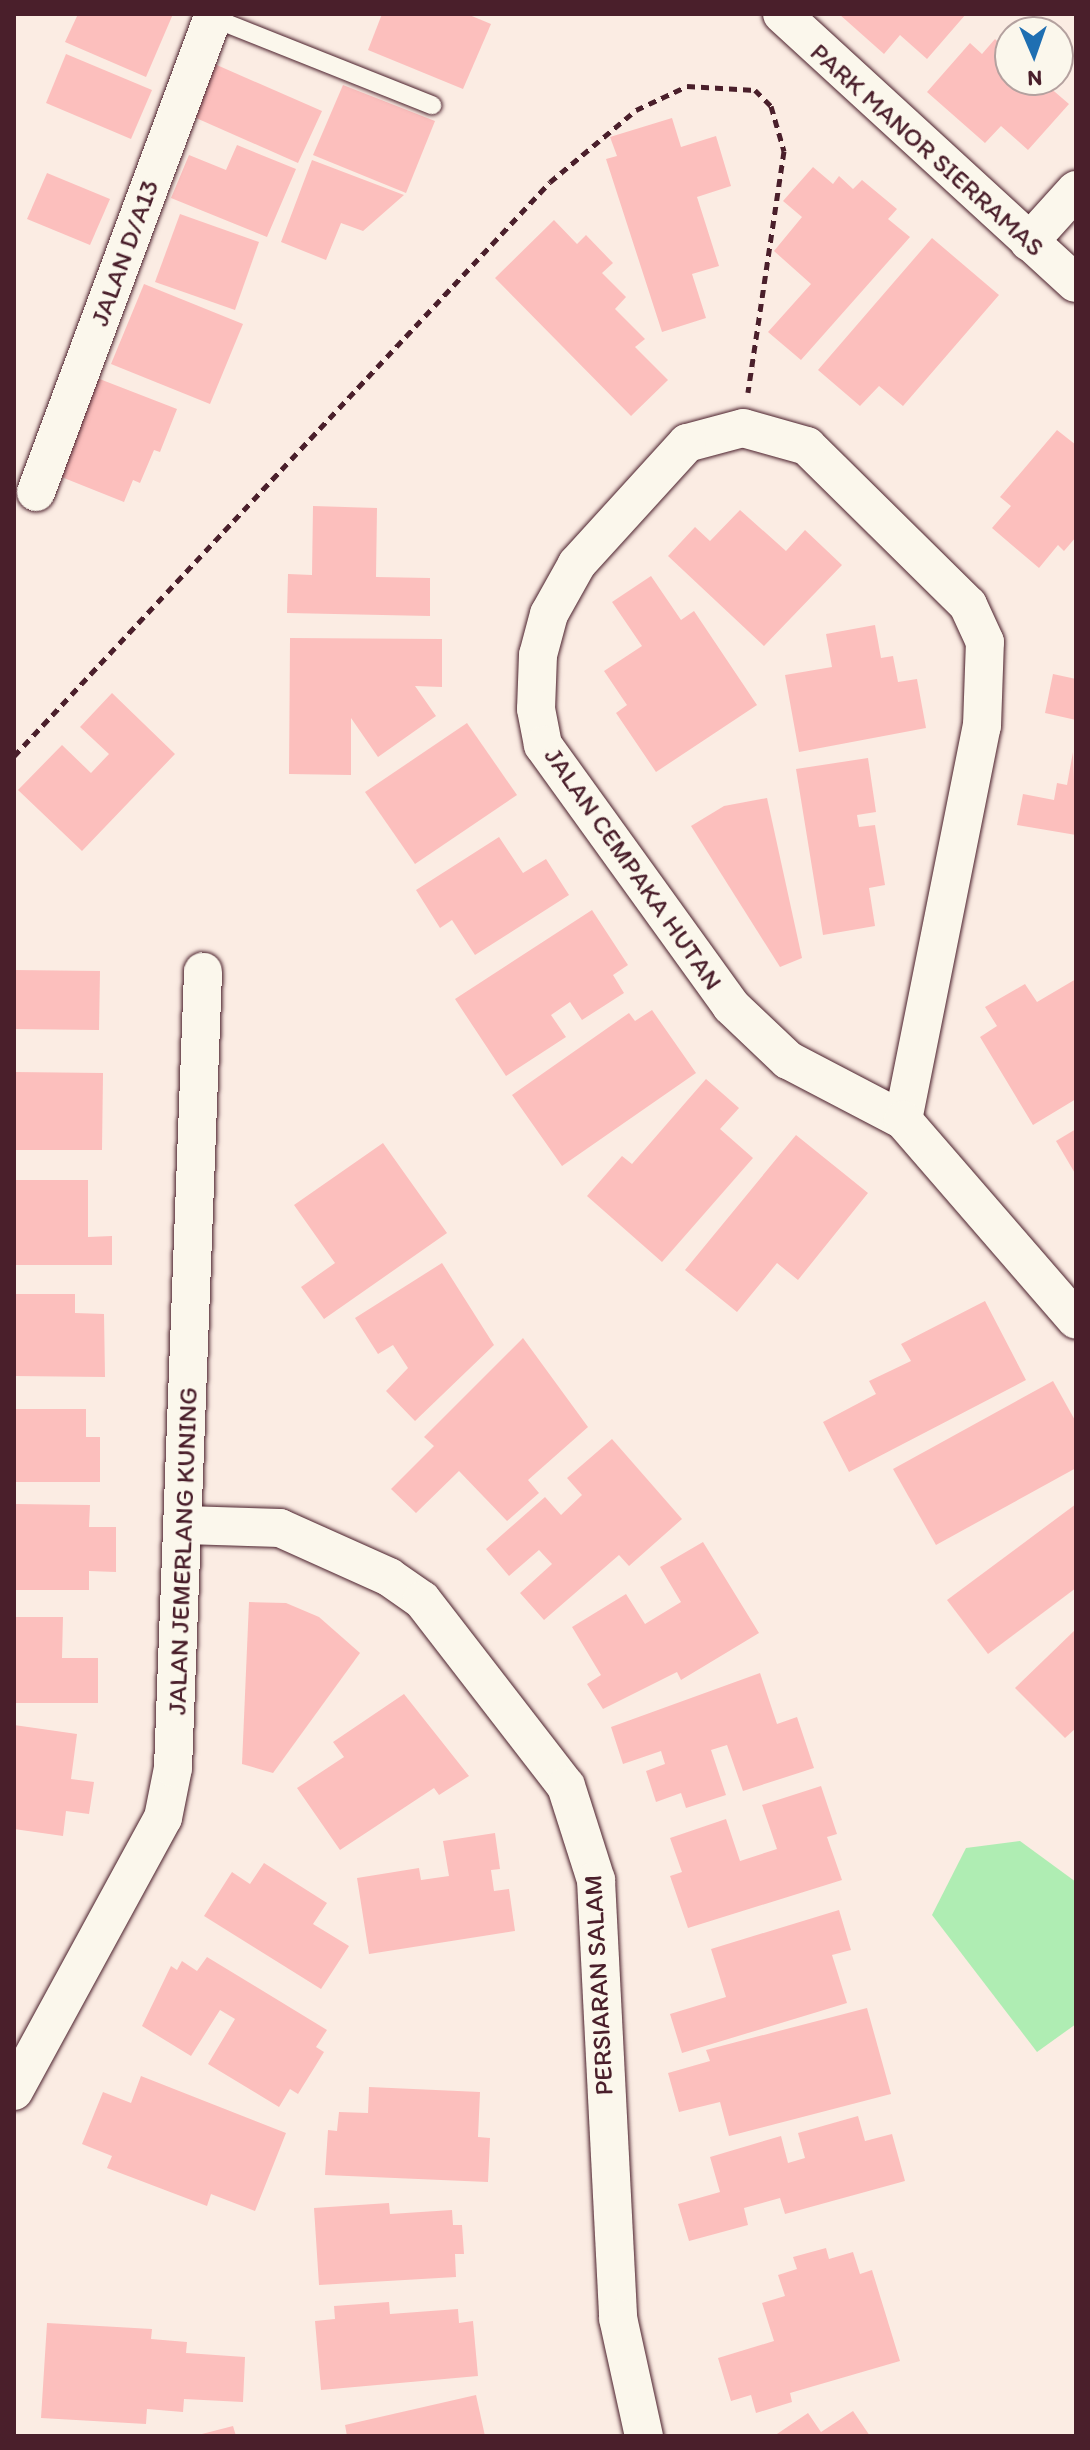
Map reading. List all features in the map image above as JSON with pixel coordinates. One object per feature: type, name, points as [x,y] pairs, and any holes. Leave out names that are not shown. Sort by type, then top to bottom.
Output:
[{"type":"street","name":"PARK MANOR SIERRAMAS","points":[[782,14],[1076,283]]},
{"type":"street","name":"JALAN D/A13","points":[[36,492],[214,16]]},
{"type":"street","points":[[1029,242],[1076,190]]},
{"type":"street","points":[[743,428],[807,446],[968,605],[985,642],[982,726],[903,1120]]},
{"type":"street","name":"JALAN CEMPAKA HUTAN","points":[[743,428],[687,443],[577,564],[549,614],[538,655],[536,709],[543,745],[731,1006],[788,1060],[903,1120],[1076,1320]]},
{"type":"street","name":"JALAN JEMERLANG KUNING","points":[[14,2091],[163,1818],[178,1705],[203,972]]},
{"type":"street","name":"PERSIARAN SALAM","points":[[185,1525],[280,1528],[389,1577],[422,1600],[566,1786],[596,1880],[618,2318],[644,2436]]},
{"type":"lane","points":[[214,16],[432,105]]},
{"type":"path","points":[[14,756],[550,182],[636,110],[687,86],[755,90],[771,106],[784,151],[743,428]]},
{"type":"green space","points":[[1020,1841],[1076,1882],[1076,2024],[1037,2052],[932,1915],[966,1848]]},
{"type":"building","points":[[78,14],[173,14],[146,77],[65,42]]},
{"type":"building","points":[[382,14],[467,14],[491,24],[463,89],[368,50]]},
{"type":"building","points":[[839,14],[966,14],[927,59],[900,35],[884,54]]},
{"type":"building","points":[[994,40],[994,96],[1060,96],[1069,104],[1028,150],[1001,126],[985,143],[927,92],[970,43],[982,54]]},
{"type":"building","points":[[66,54],[152,90],[131,139],[46,103]]},
{"type":"building","points":[[210,62],[322,111],[298,163],[187,114]]},
{"type":"building","points":[[343,85],[435,121],[406,193],[313,155]]},
{"type":"building","points":[[672,118],[681,147],[716,136],[731,186],[697,197],[719,266],[692,274],[706,318],[662,332],[606,159],[617,156],[610,137]]},
{"type":"building","points":[[237,145],[296,169],[267,237],[171,198],[189,155],[226,170]]},
{"type":"building","points":[[312,160],[404,195],[363,231],[341,223],[326,260],[281,242]]},
{"type":"building","points":[[813,167],[833,184],[839,176],[853,189],[862,180],[897,209],[888,219],[910,237],[801,360],[768,332],[811,284],[774,251],[802,217],[783,201]]},
{"type":"building","points":[[47,173],[110,199],[90,245],[27,219]]},
{"type":"building","points":[[180,214],[259,242],[235,310],[155,282]]},
{"type":"building","points":[[554,220],[577,244],[586,235],[613,263],[602,273],[626,297],[615,309],[645,339],[635,347],[668,380],[631,416],[495,278]]},
{"type":"building","points":[[932,238],[999,295],[903,406],[879,386],[860,406],[818,370]]},
{"type":"building","points":[[144,284],[243,324],[210,404],[111,364]]},
{"type":"building","points":[[97,378],[177,409],[160,452],[154,450],[140,483],[133,480],[124,502],[59,476]]},
{"type":"building","points":[[1057,430],[1076,445],[1076,537],[1064,551],[1058,545],[1039,568],[992,528],[1011,506],[1000,497]]},
{"type":"building","points":[[313,506],[377,508],[376,577],[430,578],[430,616],[287,613],[288,574],[312,575]]},
{"type":"building","points":[[740,510],[786,551],[805,530],[842,565],[764,646],[668,556],[695,527],[710,541]]},
{"type":"building","points":[[651,576],[681,620],[694,611],[757,705],[656,772],[616,713],[627,705],[604,671],[642,646],[612,602]]},
{"type":"building","points":[[875,625],[881,658],[893,656],[898,682],[917,679],[926,728],[799,752],[785,675],[832,667],[826,634]]},
{"type":"building","points":[[290,638],[442,639],[442,687],[415,686],[436,716],[378,757],[351,718],[351,775],[289,774]]},
{"type":"building","points":[[1053,674],[1076,679],[1076,720],[1045,713]]},
{"type":"building","points":[[112,693],[175,754],[82,851],[18,790],[62,745],[91,773],[109,754],[80,727]]},
{"type":"building","points":[[467,723],[517,795],[415,864],[365,792]]},
{"type":"building","points":[[1073,752],[1076,835],[1017,825],[1023,794],[1054,800],[1057,783],[1067,785]]},
{"type":"building","points":[[868,758],[876,812],[857,815],[859,827],[875,825],[885,885],[869,888],[875,926],[823,935],[796,769]]},
{"type":"building","points":[[767,798],[802,958],[780,967],[691,826],[724,806]]},
{"type":"building","points":[[499,837],[523,873],[546,859],[569,895],[475,955],[452,920],[440,928],[416,890]]},
{"type":"building","points":[[592,910],[628,965],[613,975],[624,993],[582,1020],[570,1002],[551,1015],[566,1037],[506,1076],[455,999]]},
{"type":"building","points":[[14,970],[100,971],[99,1030],[14,1029]]},
{"type":"building","points":[[1076,979],[1076,1099],[1033,1125],[980,1037],[997,1026],[985,1007],[1025,984],[1037,1002]]},
{"type":"building","points":[[652,1010],[696,1073],[562,1166],[512,1095],[629,1013],[635,1021]]},
{"type":"building","points":[[14,1072],[103,1073],[102,1150],[14,1150]]},
{"type":"building","points":[[706,1079],[739,1108],[720,1129],[753,1158],[662,1262],[587,1196],[622,1156],[632,1164]]},
{"type":"building","points":[[1076,1129],[1076,1175],[1056,1141]]},
{"type":"building","points":[[796,1135],[868,1193],[798,1280],[777,1263],[737,1312],[685,1270]]},
{"type":"building","points":[[383,1143],[447,1233],[324,1319],[301,1287],[335,1263],[294,1205]]},
{"type":"building","points":[[14,1180],[88,1180],[88,1237],[112,1236],[112,1265],[14,1265]]},
{"type":"building","points":[[442,1263],[494,1345],[415,1421],[386,1391],[408,1368],[393,1345],[378,1354],[355,1318]]},
{"type":"building","points":[[14,1294],[75,1294],[75,1313],[104,1314],[105,1377],[14,1376]]},
{"type":"building","points":[[985,1301],[1026,1380],[849,1472],[823,1422],[876,1394],[869,1381],[911,1361],[901,1344]]},
{"type":"building","points":[[523,1338],[588,1427],[528,1480],[539,1493],[507,1521],[459,1471],[416,1513],[391,1489],[434,1446],[424,1437]]},
{"type":"building","points":[[1053,1381],[1076,1422],[1076,1468],[936,1545],[893,1469]]},
{"type":"building","points":[[14,1409],[86,1409],[86,1437],[100,1437],[100,1482],[14,1482]]},
{"type":"building","points":[[612,1439],[682,1519],[629,1566],[619,1555],[544,1620],[520,1593],[552,1564],[539,1550],[509,1576],[486,1549],[545,1497],[561,1515],[582,1495],[567,1478]]},
{"type":"building","points":[[14,1504],[90,1505],[89,1527],[116,1527],[116,1572],[89,1571],[89,1590],[14,1590]]},
{"type":"building","points":[[1076,1504],[1076,1588],[988,1654],[947,1600]]},
{"type":"building","points":[[703,1542],[759,1633],[681,1680],[677,1672],[603,1709],[587,1684],[601,1675],[572,1627],[626,1594],[645,1624],[681,1602],[660,1567]]},
{"type":"building","points":[[249,1602],[286,1603],[319,1617],[360,1653],[273,1773],[242,1764]]},
{"type":"building","points":[[14,1617],[63,1617],[62,1658],[98,1658],[98,1703],[14,1703]]},
{"type":"building","points":[[1076,1629],[1076,1728],[1065,1738],[1015,1688]]},
{"type":"building","points":[[760,1673],[777,1724],[797,1717],[814,1768],[743,1791],[727,1745],[711,1750],[726,1795],[686,1808],[681,1793],[656,1802],[646,1771],[665,1764],[661,1751],[623,1764],[611,1727]]},
{"type":"building","points":[[404,1694],[469,1776],[439,1795],[434,1788],[340,1850],[297,1788],[344,1757],[333,1742]]},
{"type":"building","points":[[14,1725],[77,1734],[71,1779],[94,1782],[89,1814],[66,1811],[63,1836],[14,1829]]},
{"type":"building","points":[[821,1786],[837,1834],[827,1837],[842,1880],[688,1928],[670,1876],[682,1872],[670,1838],[726,1819],[740,1861],[777,1849],[762,1805]]},
{"type":"building","points":[[495,1833],[500,1869],[491,1870],[494,1891],[509,1889],[515,1931],[369,1954],[357,1878],[419,1868],[421,1880],[449,1876],[443,1841]]},
{"type":"building","points":[[264,1863],[327,1903],[313,1924],[349,1946],[321,1989],[204,1916],[232,1872],[250,1884]]},
{"type":"building","points":[[839,1910],[851,1950],[832,1955],[847,2003],[682,2053],[670,2014],[726,1997],[711,1949]]},
{"type":"building","points":[[207,1957],[327,2030],[316,2047],[324,2052],[298,2094],[290,2089],[279,2107],[208,2064],[235,2019],[220,2010],[191,2056],[142,2026],[171,1966],[177,1970],[182,1961],[197,1971]]},
{"type":"building","points":[[867,2008],[891,2094],[729,2136],[720,2102],[679,2112],[668,2073],[710,2061],[706,2050]]},
{"type":"building","points":[[141,2076],[286,2133],[255,2211],[211,2194],[207,2206],[107,2168],[112,2156],[82,2144],[103,2092],[131,2103]]},
{"type":"building","points":[[369,2087],[480,2092],[478,2137],[490,2138],[488,2182],[325,2175],[328,2130],[337,2131],[339,2112],[368,2113]]},
{"type":"building","points":[[858,2116],[865,2141],[892,2134],[905,2181],[785,2214],[780,2198],[744,2208],[748,2225],[689,2241],[678,2204],[720,2192],[710,2157],[781,2136],[788,2163],[805,2158],[798,2133]]},
{"type":"building","points":[[389,2203],[390,2214],[452,2210],[453,2225],[462,2225],[464,2254],[455,2254],[456,2277],[319,2285],[314,2208]]},
{"type":"building","points":[[826,2248],[829,2259],[853,2252],[860,2274],[872,2270],[900,2361],[790,2393],[792,2402],[756,2413],[751,2395],[731,2401],[718,2358],[774,2341],[762,2303],[785,2296],[778,2275],[797,2269],[793,2257]]},
{"type":"building","points":[[389,2302],[390,2314],[458,2309],[459,2323],[473,2321],[478,2376],[321,2390],[315,2321],[335,2319],[334,2306]]},
{"type":"building","points":[[47,2323],[152,2329],[151,2339],[187,2342],[186,2353],[245,2357],[243,2402],[184,2399],[183,2412],[147,2409],[146,2424],[41,2418]]},
{"type":"building","points":[[476,2395],[485,2436],[347,2436],[345,2425]]},
{"type":"building","points":[[853,2411],[870,2436],[774,2436],[808,2413],[821,2432]]},
{"type":"building","points":[[233,2426],[236,2436],[198,2436],[198,2435]]}]
